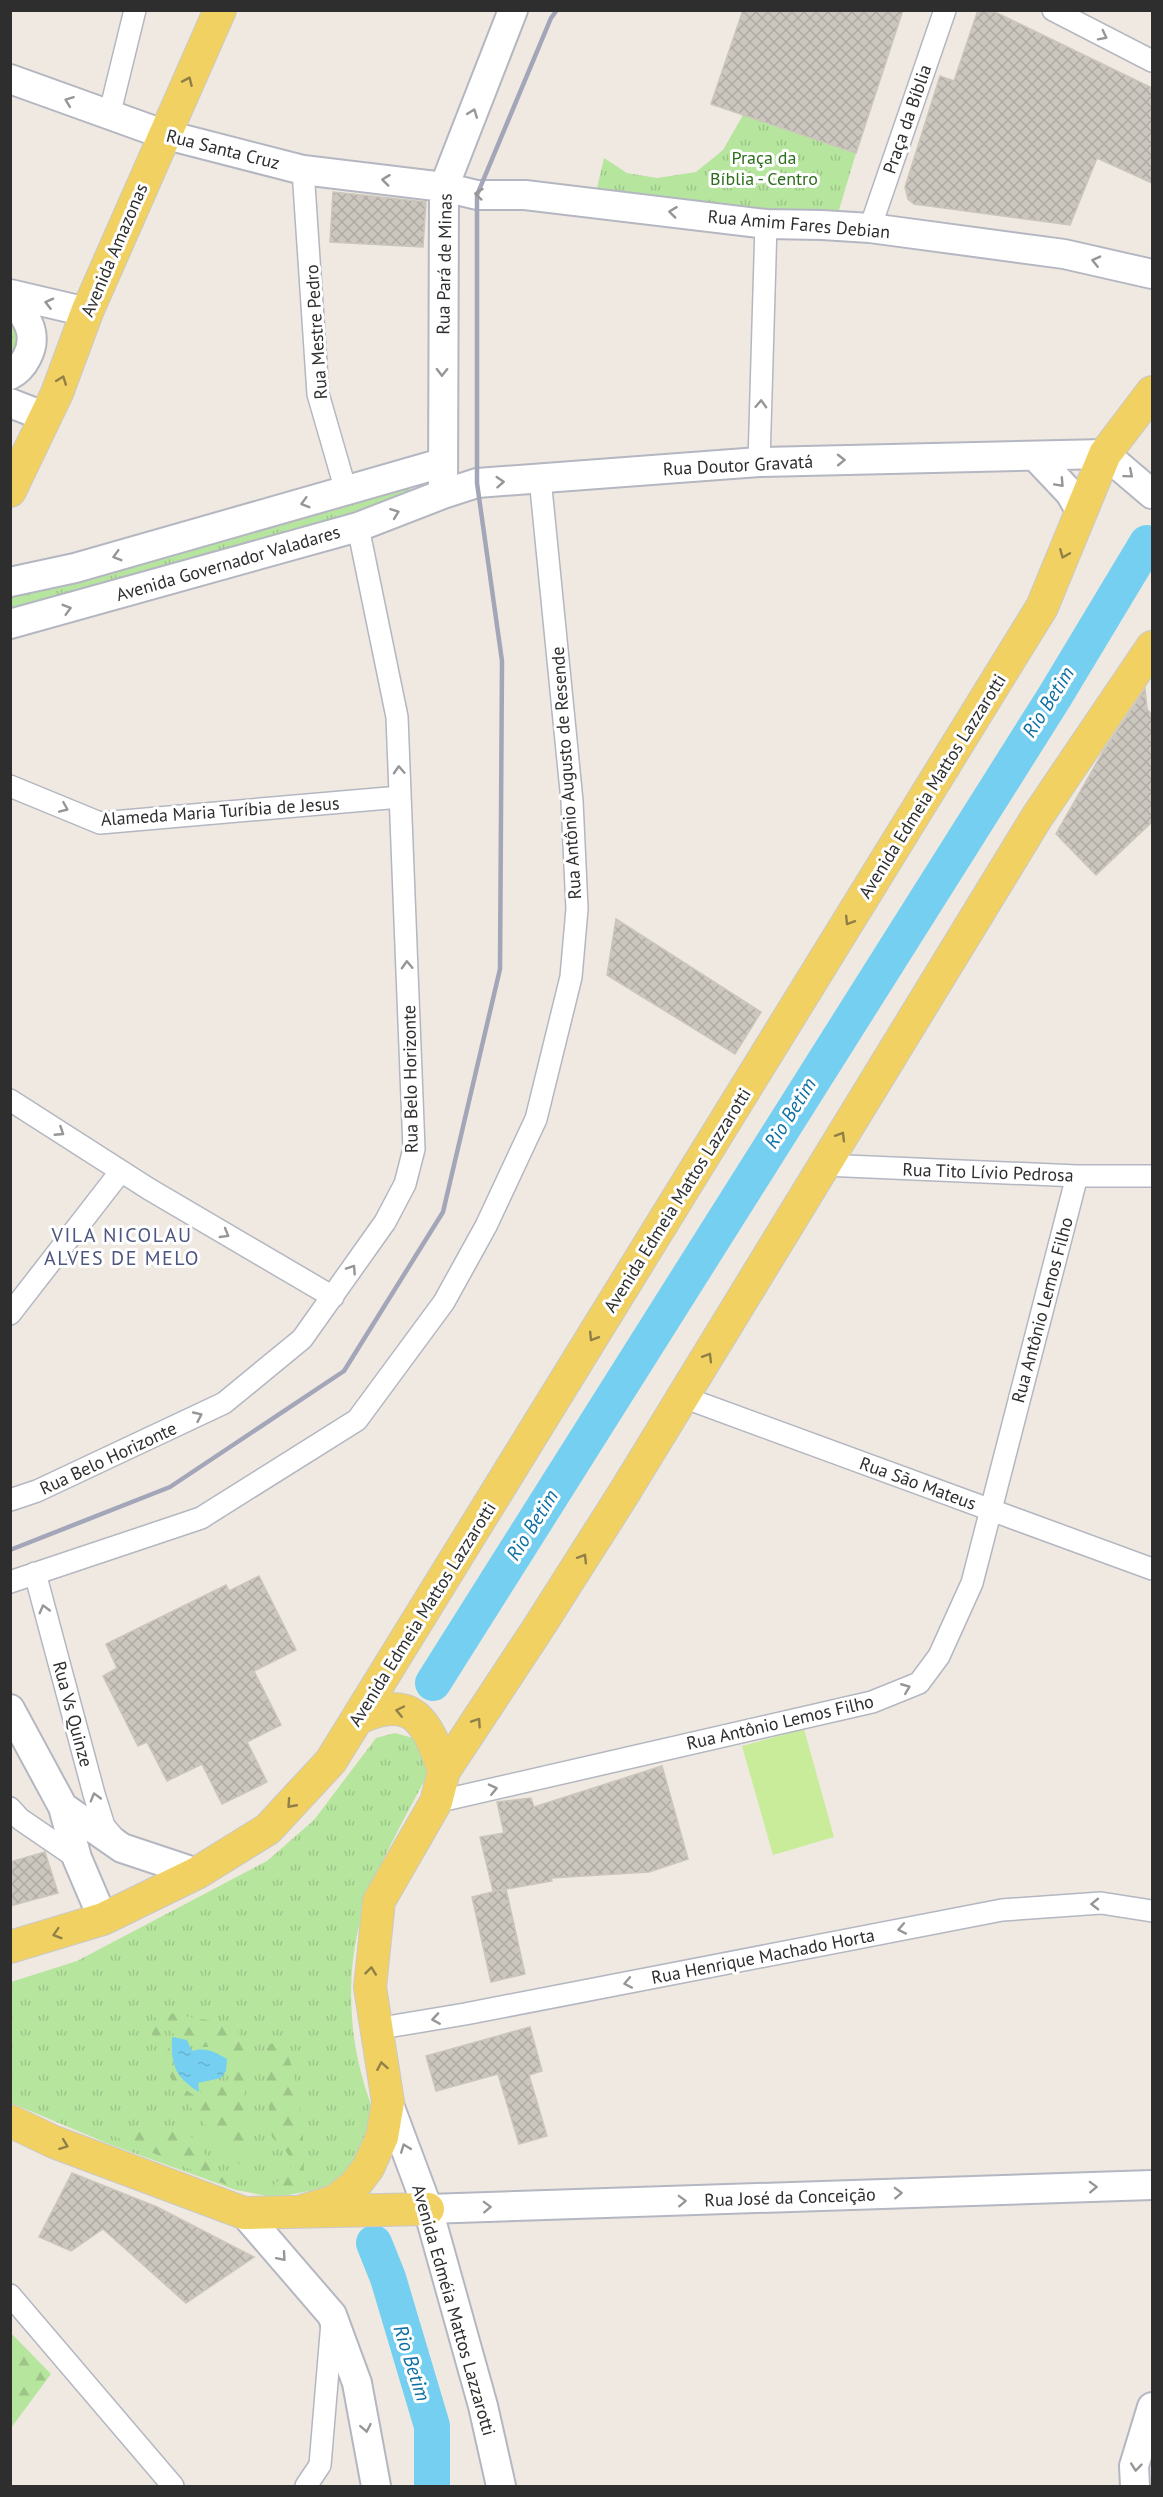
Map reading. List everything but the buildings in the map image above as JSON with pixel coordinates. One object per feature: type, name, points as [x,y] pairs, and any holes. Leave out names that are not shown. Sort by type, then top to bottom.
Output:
[{"type":"main road","name":"Avenida Amazonas","points":[[10,490],[46,417],[87,312],[220,10]]},
{"type":"main road","name":"Rua Pará de Minas","points":[[443,494],[444,187],[513,10]]},
{"type":"main road","name":"Rua Santa Cruz","points":[[10,79],[163,135],[303,170],[444,187]]},
{"type":"main road","name":"Rua Amim Fares Debian","points":[[444,187],[477,195],[525,195],[766,224],[870,228],[1064,254],[1152,274]]},
{"type":"main road","points":[[10,294],[87,312]]},
{"type":"main road","points":[[10,294],[32,330],[33,338],[22,366],[10,375]]},
{"type":"main road","name":"Avenida Edmeia Mattos Lazzarotti","points":[[10,1947],[103,1919],[197,1873],[268,1830],[331,1761],[1042,607],[1105,454],[1152,392]]},
{"type":"main road","points":[[10,404],[46,417]]},
{"type":"main road","points":[[1105,454],[1152,494]]},
{"type":"main road","name":"Rua Doutor Gravatá","points":[[443,494],[477,483],[759,462],[1105,454]]},
{"type":"main road","points":[[1035,456],[1070,493],[1081,512]]},
{"type":"main road","name":"Avenida Governador Valadares","points":[[10,582],[75,568],[442,463]]},
{"type":"main road","name":"Avenida Governador Valadares","points":[[10,624],[358,527],[443,494]]},
{"type":"main road","points":[[302,2211],[335,2201],[362,2177],[382,2137],[388,2102],[370,1987],[379,1901],[436,1802],[444,1770],[537,1630],[683,1397],[1037,817],[1150,654]]},
{"type":"main road","points":[[10,1709],[57,1795],[77,1858],[103,1919]]},
{"type":"main road","points":[[357,1719],[374,1711],[392,1709],[414,1714],[425,1725],[444,1770]]},
{"type":"main road","points":[[57,1795],[122,1848],[197,1873]]},
{"type":"main road","name":"Avenida Edméia Mattos Lazzarotti","points":[[388,2102],[428,2209],[483,2406],[501,2487]]},
{"type":"main road","points":[[10,2121],[54,2142],[244,2213],[428,2209]]},
{"type":"main road","name":"Rua José da Conceição","points":[[428,2209],[1152,2185]]},
{"type":"main road","points":[[244,2213],[333,2315],[357,2383],[376,2487]]},
{"type":"main road","points":[[1135,2487],[1134,2466],[1152,2407]]},
{"type":"street","points":[[109,116],[135,10]]},
{"type":"street","name":"Praça da Bíblia","points":[[870,228],[945,10]]},
{"type":"street","points":[[1053,10],[1152,61]]},
{"type":"street","name":"Rua Mestre Pedro","points":[[303,170],[318,394],[346,491]]},
{"type":"street","points":[[759,462],[766,224]]},
{"type":"street","name":"Rua Antônio Augusto de Resende","points":[[10,1582],[201,1518],[357,1419],[444,1302],[486,1226],[536,1119],[571,977],[577,909],[572,801],[540,478]]},
{"type":"street","name":"Rua Belo Horizonte","points":[[10,1500],[37,1491],[224,1403],[302,1339],[385,1222],[405,1184],[414,1149],[397,717],[358,527]]},
{"type":"street","name":"Alameda Maria Turíbia de Jesus","points":[[10,786],[100,823],[400,797]]},
{"type":"street","points":[[10,1100],[121,1171],[333,1298]]},
{"type":"street","name":"Rua Tito Lívio Pedrosa","points":[[824,1165],[1077,1176],[1152,1176]]},
{"type":"street","points":[[10,1314],[121,1171]]},
{"type":"street","name":"Rua Antônio Lemos Filho","points":[[436,1802],[872,1702],[919,1683],[939,1656],[972,1583],[1077,1176]]},
{"type":"street","name":"Rua São Mateus","points":[[683,1397],[1152,1569]]},
{"type":"street","name":"Rua Vs Quinze","points":[[35,1573],[99,1811],[104,1826],[122,1848]]},
{"type":"street","points":[[10,1808],[20,1819],[77,1858]]},
{"type":"street","name":"Rua Henrique Machado Horta","points":[[375,2029],[465,2014],[1002,1910],[1101,1903],[1152,1911]]},
{"type":"street","points":[[10,2295],[173,2487]]},
{"type":"street","points":[[306,2487],[320,2464],[333,2315]]},
{"type":"green space","name":"Praça da Bíblia - Centro","points":[[743,115],[856,153],[837,217],[594,201],[604,158],[627,173],[657,178],[696,172],[723,150]]},
{"type":"green space","points":[[10,319],[20,327],[10,365]]},
{"type":"green space","points":[[408,478],[411,498],[11,614],[11,591]]},
{"type":"green space","points":[[804,1729],[834,1837],[773,1855],[742,1746]]},
{"type":"green space","points":[[395,1733],[413,1738],[430,1770],[396,1834],[369,1893],[354,1955],[351,1990],[353,2029],[371,2110],[365,2155],[322,2193],[321,2189],[282,2196],[267,2196],[236,2190],[109,2144],[11,2103],[11,1982],[77,1961],[267,1861],[314,1820],[376,1738]]},
{"type":"green space","points":[[147,2009],[234,2025],[251,2058],[244,2098],[248,2132],[246,2165],[237,2163],[182,2097],[163,2065],[151,2031],[156,2022],[165,2033],[176,2078],[197,2097],[205,2087],[231,2082],[231,2059],[213,2047],[194,2047],[192,2041],[172,2033]]},
{"type":"green space","points":[[284,2043],[299,2097],[304,2149],[304,2187],[273,2185],[287,2174],[293,2163],[286,2151],[272,2137],[266,2080],[267,2044]]},
{"type":"green space","points":[[187,2131],[229,2186],[107,2133]]},
{"type":"green space","points":[[11,2333],[51,2374],[10,2428]]},
{"type":"water","points":[[172,2037],[187,2040],[192,2051],[206,2050],[227,2059],[226,2071],[221,2078],[198,2083],[199,2092],[185,2081],[174,2063]]},
{"type":"waterway","name":"Rio Betim","points":[[433,1683],[1055,696],[1147,543]]},
{"type":"waterway","name":"Rio Betim","points":[[374,2243],[388,2278],[432,2426],[432,2486]]},
{"type":"railway","points":[[10,1550],[170,1487],[344,1371],[443,1212],[500,969],[502,661],[477,483],[477,195],[551,18],[557,10]]},
{"type":"district","name":"VILA NICOLAU ALVES DE MELO","points":[[122,1246]]}]
